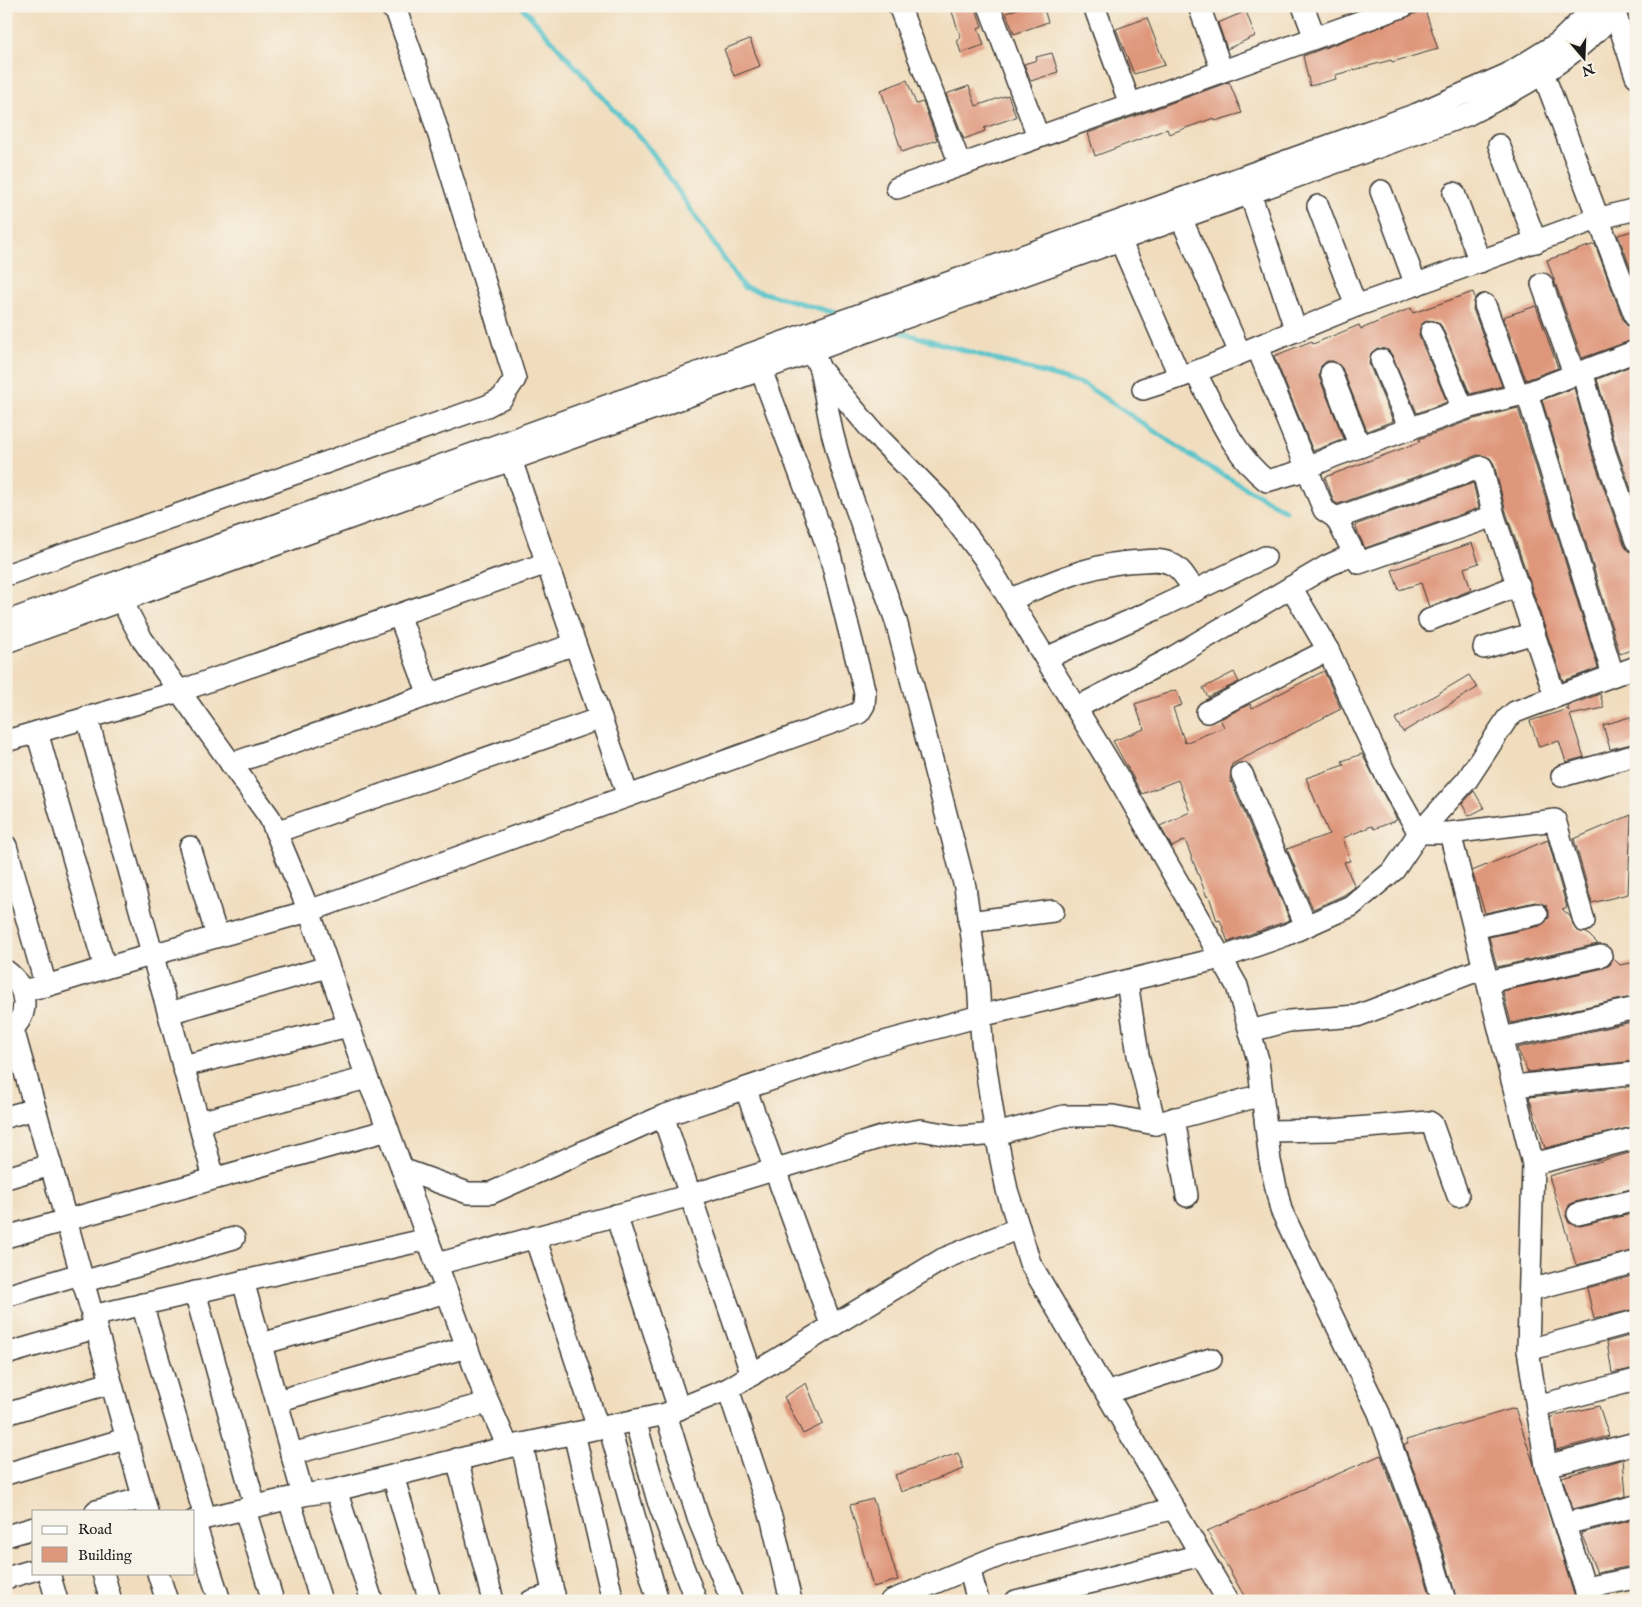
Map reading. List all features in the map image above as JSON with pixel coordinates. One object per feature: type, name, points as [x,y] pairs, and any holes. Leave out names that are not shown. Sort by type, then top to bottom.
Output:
[{"type":"street","points":[[900,6],[960,164]]},
{"type":"street","points":[[989,6],[1038,136]]},
{"type":"street","points":[[1094,6],[1130,104]]},
{"type":"street","points":[[1199,6],[1222,71]]},
{"type":"street","points":[[1303,6],[1315,38]]},
{"type":"street","points":[[897,188],[1404,6]]},
{"type":"street","points":[[890,314],[1120,240],[1467,115],[1517,90],[1570,56],[1610,8]]},
{"type":"street","points":[[1610,8],[1636,76]]},
{"type":"street","points":[[6,642],[122,602],[762,370],[890,314],[1417,114],[1508,74],[1610,8]]},
{"type":"street","points":[[6,575],[487,406],[502,398],[515,379],[398,9]]},
{"type":"street","points":[[1543,73],[1636,318]]},
{"type":"street","points":[[1499,145],[1536,242]]},
{"type":"street","points":[[1382,191],[1416,285]]},
{"type":"street","points":[[1454,193],[1480,262]]},
{"type":"street","points":[[1250,194],[1296,330]]},
{"type":"street","points":[[1318,206],[1356,306]]},
{"type":"street","points":[[1143,389],[1187,374],[1356,306],[1597,219],[1636,209]]},
{"type":"street","points":[[1181,218],[1307,468],[1324,510],[1336,518],[1359,563],[1494,516]]},
{"type":"street","points":[[1120,240],[1187,374],[1252,469],[1267,481],[1307,468],[1463,409],[1522,394],[1636,351]]},
{"type":"street","points":[[1542,284],[1578,373],[1636,541]]},
{"type":"street","points":[[402,1169],[468,1193],[491,1193],[663,1116],[746,1090],[877,1044],[980,1016],[1222,958],[1306,926],[1351,906],[1394,870],[1419,833],[1467,780],[1507,719],[1514,712],[1555,696],[1629,674],[1522,394],[1485,305]]},
{"type":"street","points":[[1431,332],[1463,409]]},
{"type":"street","points":[[6,622],[112,583],[815,347]]},
{"type":"street","points":[[815,347],[874,433],[940,500],[984,558],[1011,599],[1118,777],[1237,986],[1258,1060],[1270,1161],[1281,1210],[1379,1413],[1430,1550],[1445,1601]]},
{"type":"street","points":[[815,347],[832,432],[842,469],[896,621],[965,887],[996,1134],[1008,1190],[1030,1263],[1201,1555],[1220,1599]]},
{"type":"street","points":[[1381,360],[1410,429]]},
{"type":"street","points":[[23,990],[46,986],[309,911],[833,724],[859,713],[864,705],[865,693],[829,552],[762,370]]},
{"type":"street","points":[[1331,373],[1360,447]]},
{"type":"street","points":[[511,460],[628,796]]},
{"type":"street","points":[[1336,518],[1482,467],[1494,516],[1519,585],[1555,696]]},
{"type":"street","points":[[1076,708],[1170,659],[1292,587],[1354,554]]},
{"type":"street","points":[[1046,658],[1195,591],[1265,557]]},
{"type":"street","points":[[1011,599],[1082,570],[1132,561],[1159,560],[1172,564],[1180,570],[1195,591]]},
{"type":"street","points":[[6,741],[180,691],[547,563]]},
{"type":"street","points":[[112,583],[142,638],[270,818],[309,911],[348,1026],[488,1403],[515,1446],[555,1597],[531,1601]]},
{"type":"street","points":[[1429,620],[1519,585]]},
{"type":"street","points":[[1292,587],[1328,650],[1385,773],[1419,833]]},
{"type":"street","points":[[399,615],[428,695]]},
{"type":"street","points":[[1484,648],[1534,633]]},
{"type":"street","points":[[231,764],[575,644]]},
{"type":"street","points":[[1207,712],[1328,650]]},
{"type":"street","points":[[87,717],[214,1178]]},
{"type":"street","points":[[276,832],[601,718]]},
{"type":"street","points":[[37,732],[105,968]]},
{"type":"street","points":[[1562,776],[1636,755]]},
{"type":"street","points":[[1242,774],[1306,926]]},
{"type":"street","points":[[1419,833],[1450,833],[1555,820],[1584,922]]},
{"type":"street","points":[[1450,833],[1534,1164],[1528,1350],[1546,1466],[1587,1595],[1636,1578]]},
{"type":"street","points":[[6,846],[46,986]]},
{"type":"street","points":[[190,847],[217,936]]},
{"type":"street","points":[[970,922],[1053,911]]},
{"type":"street","points":[[1474,928],[1537,914]]},
{"type":"street","points":[[1250,1031],[1289,1021],[1340,1019],[1369,1012],[1486,975],[1602,956]]},
{"type":"street","points":[[169,1013],[327,967]]},
{"type":"street","points":[[6,971],[16,978],[23,990],[25,1004],[22,1018],[10,1031],[13,1056],[35,1109],[110,1384],[145,1504],[103,1510]]},
{"type":"street","points":[[1127,981],[1138,1055],[1164,1121],[1187,1196]]},
{"type":"street","points":[[1502,1038],[1636,1008]]},
{"type":"street","points":[[183,1066],[348,1026]]},
{"type":"street","points":[[1514,1086],[1636,1073]]},
{"type":"street","points":[[199,1122],[367,1078]]},
{"type":"street","points":[[746,1090],[832,1326]]},
{"type":"street","points":[[437,1264],[691,1195],[884,1136],[921,1130],[961,1136],[996,1134],[1064,1116],[1113,1116],[1164,1121],[1262,1095]]},
{"type":"street","points":[[6,1117],[35,1109]]},
{"type":"street","points":[[663,1116],[752,1374]]},
{"type":"street","points":[[1267,1131],[1331,1130],[1429,1122],[1432,1124],[1458,1196]]},
{"type":"street","points":[[6,1237],[388,1130]]},
{"type":"street","points":[[1534,1164],[1636,1138]]},
{"type":"street","points":[[6,1178],[51,1165]]},
{"type":"street","points":[[1578,1214],[1636,1200]]},
{"type":"street","points":[[616,1215],[672,1411],[698,1518],[732,1601]]},
{"type":"street","points":[[198,1520],[296,1497],[336,1490],[457,1459],[672,1411],[728,1389],[943,1259],[1019,1228]]},
{"type":"street","points":[[535,1237],[603,1427],[658,1601]]},
{"type":"street","points":[[6,1296],[234,1238]]},
{"type":"street","points":[[6,1354],[142,1304],[428,1239]]},
{"type":"street","points":[[1530,1290],[1636,1262]]},
{"type":"street","points":[[243,1281],[291,1454],[296,1497],[321,1601]]},
{"type":"street","points":[[195,1292],[273,1601]]},
{"type":"street","points":[[261,1344],[447,1292]]},
{"type":"street","points":[[142,1304],[220,1601]]},
{"type":"street","points":[[1528,1350],[1636,1321]]},
{"type":"street","points":[[277,1401],[467,1347]]},
{"type":"street","points":[[1106,1393],[1211,1359]]},
{"type":"street","points":[[1537,1406],[1636,1380]]},
{"type":"street","points":[[6,1414],[110,1384]]},
{"type":"street","points":[[728,1389],[772,1520],[791,1601]]},
{"type":"street","points":[[291,1454],[488,1403]]},
{"type":"street","points":[[635,1420],[658,1501],[696,1601]]},
{"type":"street","points":[[574,1433],[613,1601]]},
{"type":"street","points":[[6,1474],[126,1439]]},
{"type":"street","points":[[1546,1466],[1636,1443]]},
{"type":"street","points":[[457,1459],[493,1601]]},
{"type":"street","points":[[393,1476],[430,1601]]},
{"type":"street","points":[[336,1490],[372,1601]]},
{"type":"street","points":[[1565,1524],[1636,1506]]},
{"type":"street","points":[[891,1601],[1001,1555],[1174,1508]]},
{"type":"street","points":[[6,1536],[32,1529]]},
{"type":"street","points":[[1016,1601],[1201,1555]]},
{"type":"street","points":[[969,1568],[978,1601]]},
{"type":"street","points":[[6,1578],[32,1571]]},
{"type":"street","points":[[49,1574],[57,1601]]},
{"type":"street","points":[[103,1574],[111,1601]]},
{"type":"street","points":[[158,1574],[167,1601]]},
{"type":"building","points":[[959,6],[975,6],[982,26],[978,28],[984,45],[961,53],[957,40],[961,38],[951,9]]},
{"type":"building","points":[[1025,6],[1043,6],[1048,22],[1014,34],[1006,13]]},
{"type":"building","points":[[1425,10],[1438,49],[1335,75],[1336,79],[1310,86],[1303,56]]},
{"type":"building","points":[[1246,11],[1255,36],[1227,49],[1218,23]]},
{"type":"building","points":[[1147,18],[1165,65],[1134,74],[1116,29]]},
{"type":"building","points":[[750,39],[760,66],[734,76],[724,49]]},
{"type":"building","points":[[1052,53],[1058,72],[1031,81],[1024,64],[1037,60],[1036,57]]},
{"type":"building","points":[[907,80],[916,104],[923,102],[937,140],[902,152],[881,90]]},
{"type":"building","points":[[1229,82],[1242,113],[1215,121],[1214,118],[1169,134],[1167,129],[1095,156],[1088,133]]},
{"type":"building","points":[[969,86],[976,106],[1008,95],[1016,117],[984,128],[985,131],[964,139],[946,94]]},
{"type":"building","points":[[1636,230],[1636,282],[1618,235]]},
{"type":"building","points":[[1595,244],[1624,322],[1629,328],[1636,330],[1636,339],[1582,358],[1547,260]]},
{"type":"building","points":[[1473,292],[1475,298],[1473,309],[1502,386],[1470,394],[1442,327],[1438,322],[1427,320],[1421,325],[1419,336],[1447,402],[1417,413],[1392,355],[1388,350],[1377,348],[1371,353],[1369,364],[1393,421],[1367,431],[1342,368],[1333,361],[1327,361],[1321,366],[1319,377],[1344,439],[1313,451],[1274,356],[1312,341],[1313,344],[1359,325],[1361,329],[1411,308],[1413,313]]},
{"type":"building","points":[[1536,306],[1558,368],[1526,380],[1503,317]]},
{"type":"building","points":[[1636,364],[1636,503],[1617,449],[1597,379]]},
{"type":"building","points":[[1574,388],[1593,457],[1624,545],[1628,551],[1636,553],[1636,648],[1620,654],[1542,400]]},
{"type":"building","points":[[1518,408],[1598,668],[1563,681],[1506,512],[1494,464],[1490,458],[1478,455],[1338,504],[1334,502],[1325,477],[1420,442],[1419,439],[1474,419]]},
{"type":"building","points":[[1473,483],[1479,508],[1365,548],[1355,525]]},
{"type":"building","points":[[1472,543],[1479,563],[1464,568],[1471,590],[1429,607],[1421,583],[1399,590],[1392,570]]},
{"type":"building","points":[[1324,671],[1341,709],[1232,764],[1230,779],[1290,920],[1228,942],[1220,920],[1217,921],[1209,896],[1207,897],[1185,840],[1172,847],[1160,826],[1190,812],[1178,780],[1142,794],[1113,741],[1144,729],[1135,704],[1176,690],[1182,705],[1173,708],[1185,743],[1224,727],[1220,719],[1250,704],[1252,708]]},
{"type":"building","points":[[1234,672],[1239,682],[1208,697],[1203,688]]},
{"type":"building","points":[[1469,675],[1477,688],[1403,732],[1395,719]]},
{"type":"building","points":[[1600,694],[1604,708],[1570,715],[1584,757],[1566,762],[1559,741],[1539,747],[1530,721],[1568,709],[1569,711],[1567,706]]},
{"type":"building","points":[[1630,717],[1636,743],[1610,749],[1603,725]]},
{"type":"building","points":[[1362,754],[1397,820],[1374,829],[1372,826],[1343,838],[1350,861],[1344,862],[1355,887],[1344,895],[1313,909],[1287,849],[1329,834],[1306,778],[1344,765],[1342,761]]},
{"type":"building","points":[[1474,791],[1484,808],[1469,816],[1462,804]]},
{"type":"building","points":[[1631,815],[1628,894],[1592,903],[1574,839]]},
{"type":"building","points":[[1548,840],[1567,908],[1562,909],[1570,916],[1576,930],[1587,933],[1598,944],[1497,967],[1489,937],[1540,926],[1549,918],[1549,911],[1546,905],[1535,902],[1485,913],[1472,871]]},
{"type":"building","points":[[1613,958],[1620,965],[1636,962],[1636,996],[1511,1023],[1503,991],[1604,968],[1610,965]]},
{"type":"building","points":[[1636,1021],[1636,1061],[1528,1072],[1517,1048]]},
{"type":"building","points":[[1636,1086],[1636,1126],[1545,1148],[1529,1097]]},
{"type":"building","points":[[1636,1151],[1636,1188],[1575,1202],[1569,1205],[1566,1216],[1569,1223],[1580,1226],[1636,1213],[1636,1250],[1576,1265],[1549,1176]]},
{"type":"building","points":[[1636,1275],[1636,1309],[1594,1319],[1587,1288]]},
{"type":"building","points":[[1636,1334],[1636,1368],[1612,1373],[1607,1342]]},
{"type":"building","points":[[806,1383],[823,1424],[803,1434],[784,1397]]},
{"type":"building","points":[[1599,1406],[1609,1436],[1556,1450],[1551,1417]]},
{"type":"building","points":[[1515,1408],[1576,1601],[1457,1601],[1442,1546],[1404,1445],[1408,1444],[1406,1440]]},
{"type":"building","points":[[958,1453],[964,1469],[901,1492],[895,1475]]},
{"type":"building","points":[[1381,1455],[1418,1554],[1432,1601],[1247,1601],[1207,1531]]},
{"type":"building","points":[[1623,1459],[1626,1496],[1573,1509],[1562,1477]]},
{"type":"building","points":[[873,1499],[898,1580],[873,1587],[850,1505]]},
{"type":"building","points":[[1636,1519],[1636,1565],[1597,1573],[1581,1533]]},
{"type":"waterway","points":[[521,6],[652,152],[743,287],[839,314]]},
{"type":"waterway","points":[[893,330],[1085,385],[1204,464],[1286,511]]}]
